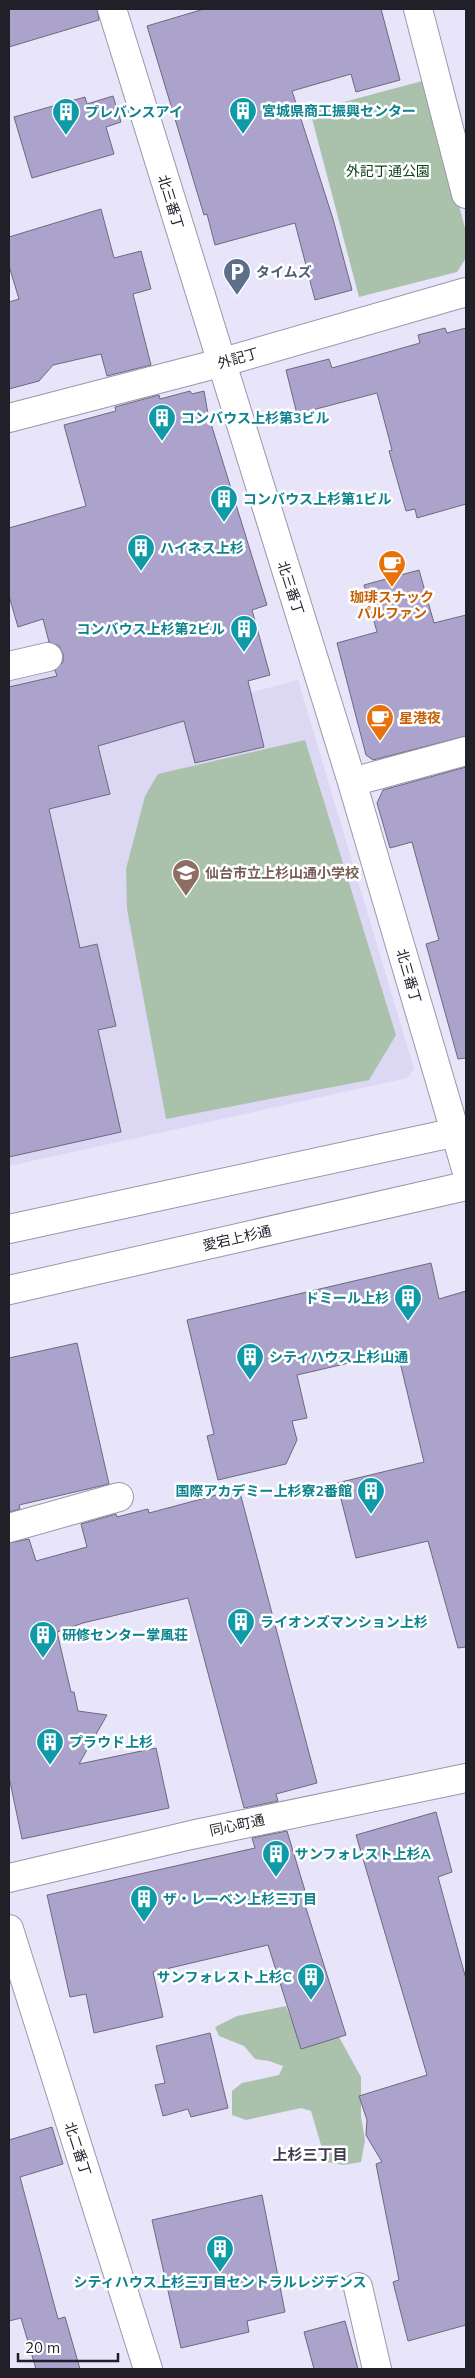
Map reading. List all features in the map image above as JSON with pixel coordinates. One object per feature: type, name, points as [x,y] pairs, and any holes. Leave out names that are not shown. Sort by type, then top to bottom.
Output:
[{"type":"street","name":"北三番丁","points":[[112,9],[220,363],[461,1131],[466,1170]]},
{"type":"street","points":[[418,9],[466,194]]},
{"type":"street","name":"外記丁","points":[[9,418],[220,363],[466,292]]},
{"type":"street","points":[[9,666],[48,657]]},
{"type":"street","points":[[352,782],[466,751]]},
{"type":"street","points":[[9,1230],[461,1131]]},
{"type":"street","name":"愛宕上杉通","points":[[9,1290],[466,1186]]},
{"type":"street","points":[[9,1528],[119,1497]]},
{"type":"street","name":"同心町通","points":[[9,1878],[191,1835],[466,1778]]},
{"type":"street","name":"北二番丁","points":[[9,1929],[148,2369]]},
{"type":"street","points":[[358,2287],[377,2369]]},
{"type":"shaded area","name":"仙台市立上杉山通小学校","points":[[94,630],[124,726],[298,680],[414,1069],[407,1078],[9,1166],[9,650]]},
{"type":"green space","name":"外記丁通公園","points":[[426,80],[466,232],[466,258],[457,272],[359,297],[310,111]]},
{"type":"green space","points":[[305,740],[396,1035],[369,1080],[166,1119],[127,909],[126,869],[145,796],[158,774]]},
{"type":"green space","points":[[286,2006],[297,2034],[339,2037],[361,2077],[361,2117],[365,2140],[361,2162],[344,2165],[326,2162],[311,2111],[301,2108],[246,2120],[232,2115],[232,2091],[242,2083],[279,2075],[283,2066],[255,2059],[244,2046],[219,2036],[215,2027],[237,2016]]},
{"type":"building","points":[[9,9],[97,9],[99,20],[9,47]]},
{"type":"building","name":"宮城県商工振興センター","points":[[204,9],[381,9],[400,80],[356,92],[351,74],[292,91],[333,219],[352,290],[315,300],[295,223],[215,245],[207,214],[204,215],[147,26]]},
{"type":"building","name":"プレバンスアイ","points":[[113,96],[121,122],[106,127],[114,154],[32,178],[14,117],[85,97],[87,104]]},
{"type":"building","points":[[101,209],[114,258],[141,251],[151,289],[133,294],[151,365],[107,376],[101,354],[53,365],[39,381],[9,389],[9,302],[19,299],[9,266],[9,237]]},
{"type":"building","points":[[445,328],[447,333],[466,328],[466,504],[417,518],[415,509],[406,511],[389,451],[392,450],[377,393],[297,414],[286,370],[329,359],[332,368],[420,343],[418,335]]},
{"type":"building","points":[[190,391],[192,394],[204,391],[208,414],[267,605],[252,610],[270,675],[248,681],[264,747],[195,763],[184,721],[98,746],[110,794],[49,809],[80,948],[97,944],[116,1026],[98,1030],[121,1132],[9,1157],[9,687],[57,676],[55,670],[63,662],[63,654],[59,646],[49,642],[43,619],[18,627],[9,596],[9,528],[86,506],[64,425],[116,411],[115,407],[159,395],[160,399]]},
{"type":"building","points":[[419,570],[434,623],[466,615],[466,736],[373,760],[366,755],[337,643],[377,632],[364,585]]},
{"type":"building","points":[[466,767],[466,1058],[458,1059],[426,944],[439,940],[412,842],[390,848],[377,803],[383,790]]},
{"type":"building","points":[[431,1263],[439,1299],[466,1291],[466,1647],[458,1648],[428,1541],[356,1558],[337,1483],[424,1462],[399,1358],[393,1359],[392,1353],[297,1375],[307,1418],[292,1421],[297,1440],[286,1464],[218,1480],[207,1436],[214,1434],[187,1320]]},
{"type":"building","points":[[77,1343],[109,1484],[19,1505],[20,1509],[9,1512],[9,1358]]},
{"type":"building","points":[[239,1489],[317,1783],[276,1794],[278,1801],[244,1808],[188,1598],[83,1623],[57,1632],[71,1692],[74,1692],[78,1711],[107,1715],[79,1764],[156,1748],[169,1808],[22,1839],[9,1777],[9,1543],[29,1539],[36,1561],[87,1547],[81,1524],[116,1514],[117,1517],[148,1509],[149,1513]]},
{"type":"building","points":[[436,1812],[452,1872],[438,1877],[466,1979],[466,2325],[408,2341],[393,2282],[399,2280],[376,2164],[382,2162],[366,2135],[367,2120],[359,2096],[427,2075],[356,1835]]},
{"type":"building","name":"ザ・レーベン上杉三丁目","points":[[287,1831],[309,1904],[305,1905],[346,2035],[301,2049],[268,1945],[153,1972],[163,2017],[94,2033],[86,1994],[70,1997],[47,1895],[255,1848],[252,1838]]},
{"type":"building","points":[[210,2033],[228,2108],[191,2117],[188,2109],[163,2116],[155,2085],[165,2083],[156,2046]]},
{"type":"building","points":[[52,2127],[63,2164],[20,2177],[58,2319],[65,2317],[80,2369],[36,2369],[21,2318],[9,2321],[9,2140]]},
{"type":"building","name":"シティハウス上杉三丁目セントラルレジデンス","points":[[262,2195],[285,2312],[247,2321],[249,2332],[181,2348],[152,2220]]},
{"type":"building","points":[[345,2321],[358,2369],[314,2369],[304,2332]]},
{"type":"place","name":"宮城県商工振興センター","points":[[243,135]]},
{"type":"place","name":"プレバンスアイ","points":[[66,136]]},
{"type":"place","name":"タイムズ","points":[[237,296]]},
{"type":"place","name":"コンバウス上杉第3ビル","points":[[162,442]]},
{"type":"place","name":"コンバウス上杉第1ビル","points":[[224,523]]},
{"type":"place","name":"ハイネス上杉","points":[[141,572]]},
{"type":"place","name":"珈琲スナック パルファン","points":[[392,588]]},
{"type":"place","name":"コンバウス上杉第2ビル","points":[[244,653]]},
{"type":"place","name":"星港夜","points":[[380,742]]},
{"type":"place","name":"仙台市立上杉山通小学校","points":[[186,897]]},
{"type":"place","name":"ドミール上杉","points":[[408,1322]]},
{"type":"place","name":"シティハウス上杉山通","points":[[250,1381]]},
{"type":"place","name":"国際アカデミー上杉寮2番館","points":[[371,1515]]},
{"type":"place","name":"ライオンズマンション上杉","points":[[241,1646]]},
{"type":"place","name":"研修センター掌風荘","points":[[43,1659]]},
{"type":"place","name":"プラウド上杉","points":[[50,1766]]},
{"type":"place","name":"サンフォレスト上杉A","points":[[276,1878]]},
{"type":"place","name":"ザ・レーベン上杉三丁目","points":[[144,1923]]},
{"type":"place","name":"サンフォレスト上杉C","points":[[311,2001]]},
{"type":"place","name":"シティハウス上杉三丁目セントラルレジデンス","points":[[220,2273]]},
{"type":"district","name":"上杉三丁目","points":[[310,2154]]}]
